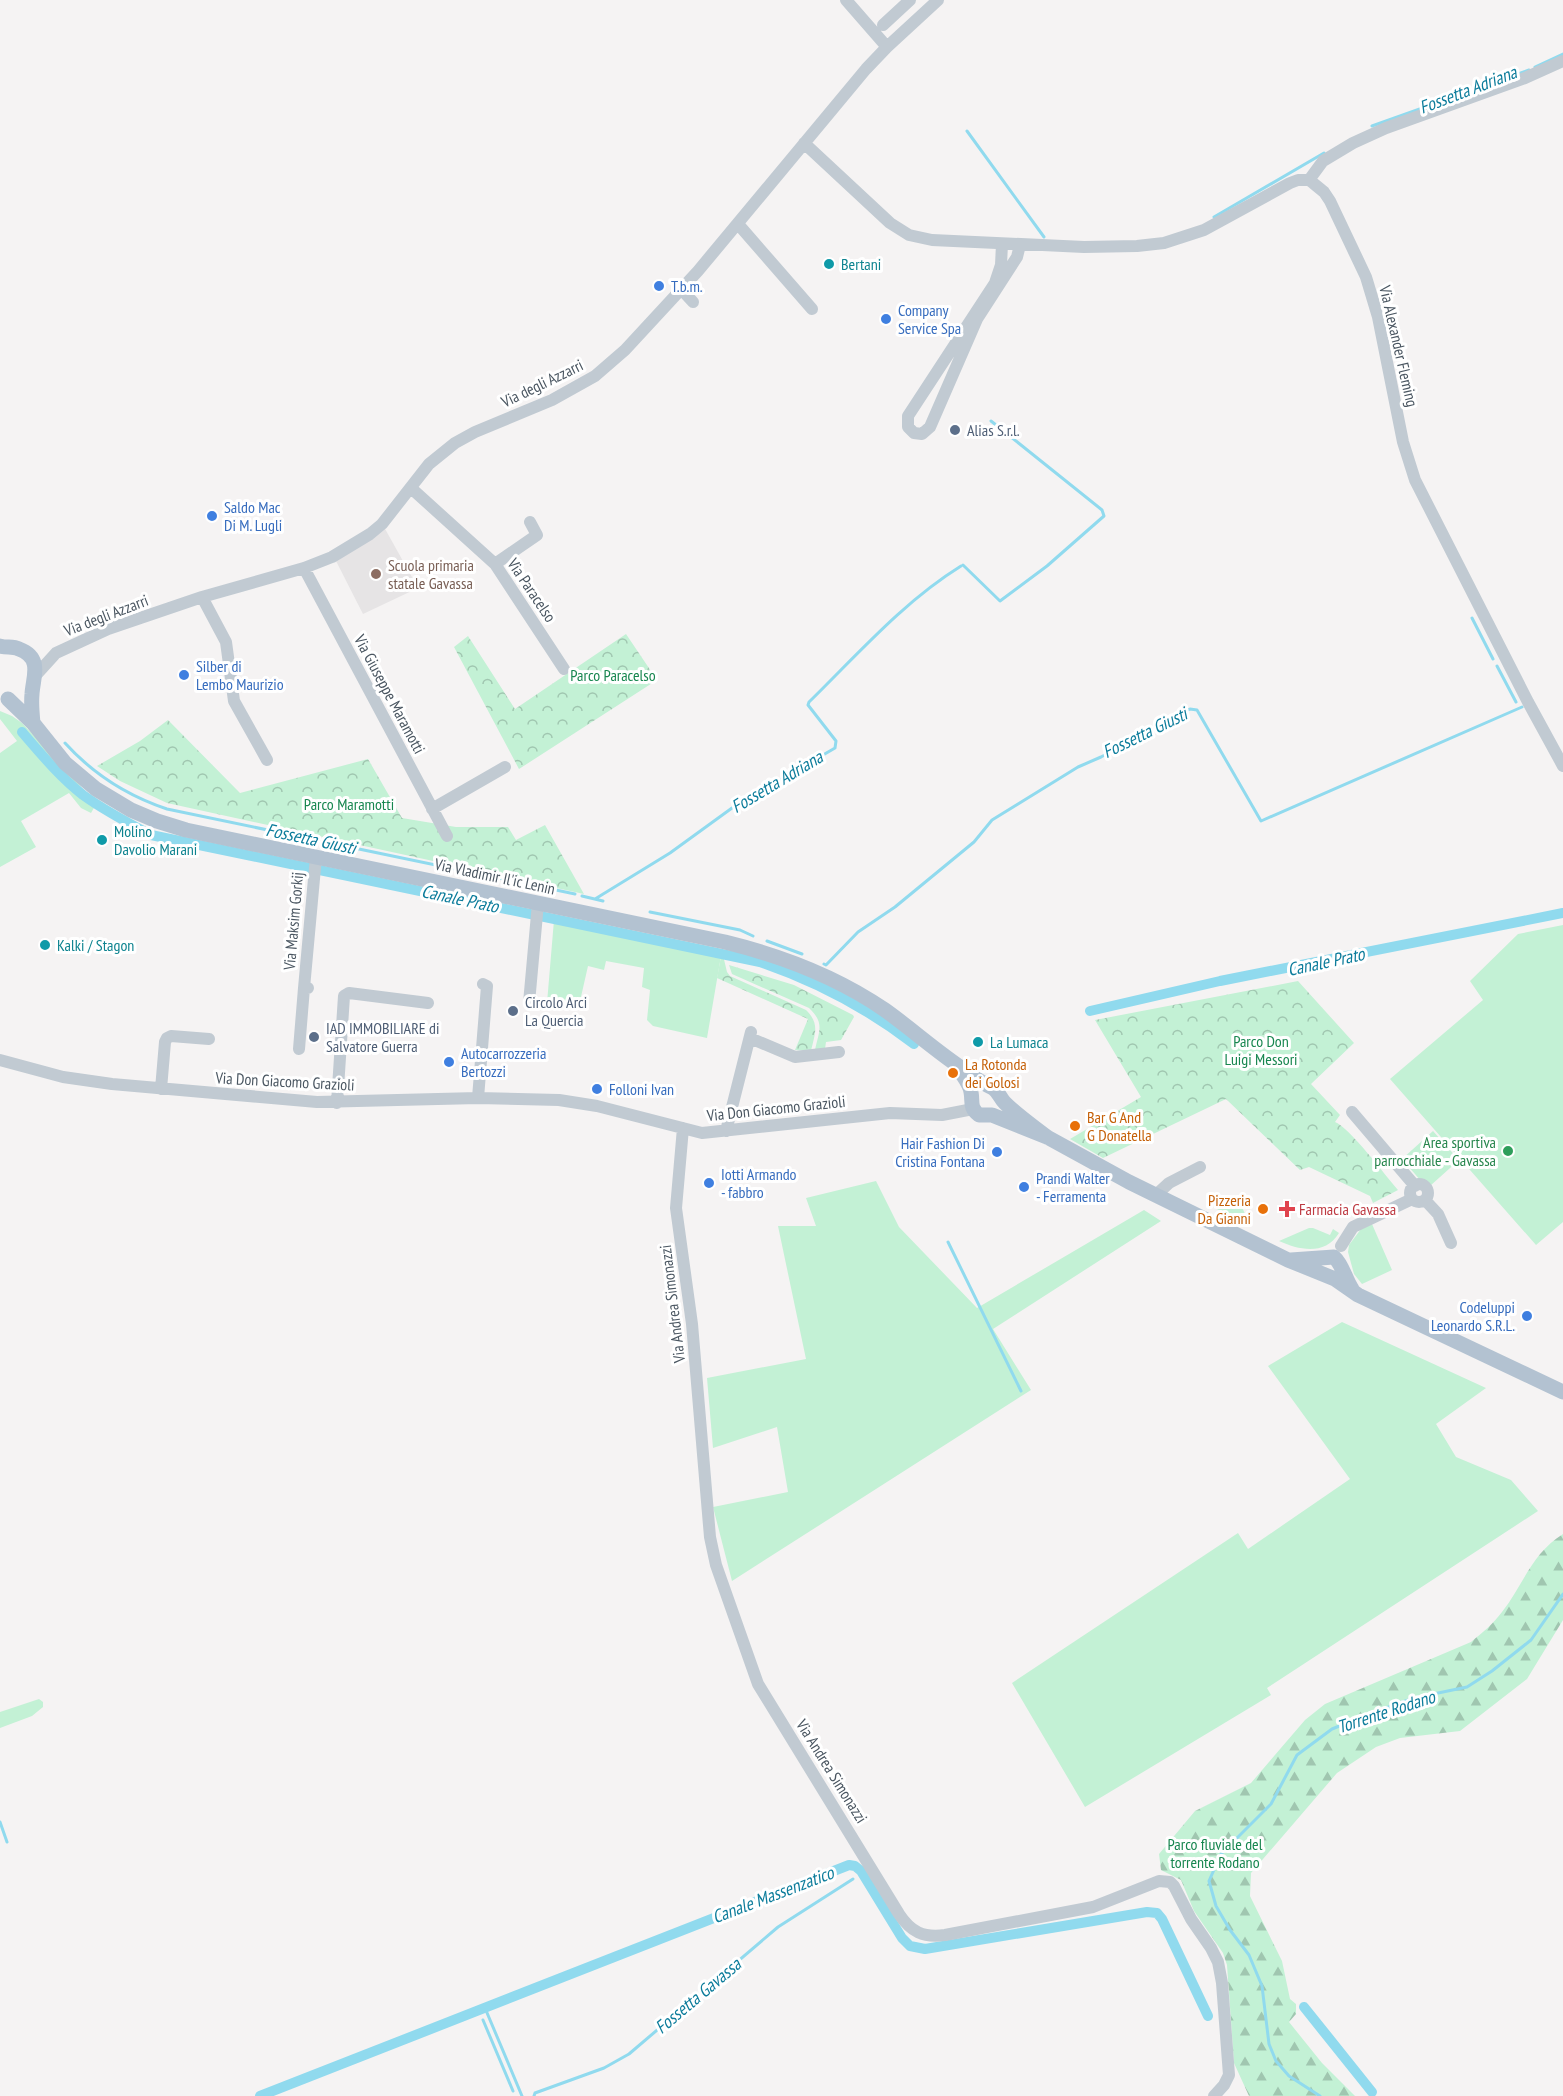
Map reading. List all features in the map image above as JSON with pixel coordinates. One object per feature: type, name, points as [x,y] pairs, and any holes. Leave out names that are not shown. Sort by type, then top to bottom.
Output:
[{"type":"main road","points":[[2,648],[12,647],[26,652],[32,659],[33,723]]},
{"type":"main road","name":"Via Vladimir Il'ic Lenin","points":[[4,698],[22,696],[34,681]]},
{"type":"main road","name":"Via Vladimir Il'ic Lenin","points":[[4,698],[33,723],[65,763],[96,789],[131,810],[186,830],[314,865],[725,942],[779,957],[831,979],[870,1001],[955,1064],[997,1091],[1001,1100],[1047,1137]]},
{"type":"main road","name":"Via Vladimir Il'ic Lenin","points":[[955,1064],[972,1101]]},
{"type":"main road","points":[[989,1086],[979,1088],[972,1101],[979,1115],[992,1115],[1047,1137],[1101,1168],[1288,1260],[1333,1263],[1358,1295],[1563,1392]]},
{"type":"main road","points":[[992,1115],[999,1109],[1001,1100]]},
{"type":"street","points":[[846,0],[887,47]]},
{"type":"street","points":[[883,25],[910,0]]},
{"type":"street","name":"Via degli Azzarri","points":[[26,652],[56,653],[108,629],[202,597],[304,568],[332,557],[382,524],[436,457],[454,443],[552,400],[595,376],[621,354],[681,289],[887,47],[938,0]]},
{"type":"street","points":[[804,144],[890,223],[909,235],[932,240],[1020,245],[1137,246],[1177,240],[1218,223],[1290,183],[1309,180],[1323,162],[1353,143],[1386,128],[1525,78],[1563,61]]},
{"type":"street","name":"Via Alexander Fleming","points":[[1309,180],[1324,192],[1330,201],[1366,277],[1378,317],[1403,442],[1415,480],[1563,766]]},
{"type":"street","points":[[738,224],[812,309]]},
{"type":"street","points":[[1002,244],[1001,265],[995,283],[908,416],[908,427],[914,433],[922,434],[930,427],[977,319],[1017,256],[1020,245]]},
{"type":"street","points":[[681,289],[693,302]]},
{"type":"street","name":"Via Paracelso","points":[[411,488],[495,564],[564,669]]},
{"type":"street","points":[[495,564],[537,535],[530,522]]},
{"type":"street","name":"Via Giuseppe Maramotti","points":[[304,568],[447,836]]},
{"type":"street","points":[[202,597],[226,642],[234,701],[267,760]]},
{"type":"street","name":"Via degli Azzarri","points":[[34,681],[56,653]]},
{"type":"street","points":[[432,809],[505,767]]},
{"type":"street","name":"Via Maksim Gorkij","points":[[298,1049],[306,988],[314,865]]},
{"type":"street","points":[[529,1003],[538,908]]},
{"type":"street","points":[[478,1098],[487,986],[483,984]]},
{"type":"street","points":[[338,1103],[345,994],[428,1003]]},
{"type":"street","points":[[726,1131],[751,1035],[795,1057],[840,1052]]},
{"type":"street","points":[[161,1089],[166,1038],[171,1036],[209,1039]]},
{"type":"street","name":"Via Don Giacomo Grazioli","points":[[0,1060],[63,1077],[161,1089],[338,1103],[478,1098],[559,1100],[597,1106],[702,1133],[890,1113],[942,1115],[972,1101]]},
{"type":"street","points":[[1352,1112],[1417,1195],[1438,1214],[1451,1243]]},
{"type":"street","name":"Via Andrea Simonazzi","points":[[683,1128],[676,1208],[692,1324],[710,1537],[716,1565],[758,1684],[899,1914],[910,1929],[920,1934],[935,1937],[1093,1907],[1159,1881],[1165,1881],[1174,1886],[1191,1919],[1215,1955],[1221,1972],[1229,2075],[1214,2096]]},
{"type":"street","points":[[1156,1195],[1169,1183],[1200,1167]]},
{"type":"street","points":[[1333,1263],[1353,1227],[1417,1195]]},
{"type":"shaded area","name":"Scuola primaria statale Gavassa","points":[[384,527],[418,588],[363,614],[335,559]]},
{"type":"green space","name":"Parco Paracelso","points":[[626,634],[657,680],[519,769],[454,647],[468,636],[515,709]]},
{"type":"green space","points":[[0,711],[22,723],[75,779],[95,806],[91,813],[81,808],[69,793],[21,821],[36,847],[0,867],[0,753],[17,741],[0,719]]},
{"type":"green space","name":"Parco Maramotti","points":[[168,720],[240,793],[368,759],[402,818],[456,827],[508,827],[516,840],[545,825],[584,894],[167,803],[120,781],[97,766],[140,741]]},
{"type":"green space","points":[[554,920],[721,956],[707,1038],[653,1026],[647,1020],[650,990],[642,987],[644,968],[606,961],[604,970],[588,966],[578,1010],[547,1003]]},
{"type":"green space","name":"Area sportiva parrocchiale - Gavassa","points":[[1563,925],[1563,1222],[1536,1245],[1390,1079],[1483,1000],[1470,981],[1518,934]]},
{"type":"green space","points":[[722,951],[730,976],[806,1010],[815,1024],[811,1051],[795,1050],[808,1019],[717,978]]},
{"type":"green space","points":[[729,965],[794,985],[854,1017],[841,1040],[826,1042],[825,1049],[815,1050],[820,1028],[817,1018],[809,1008],[732,974]]},
{"type":"green space","name":"Parco Don Luigi Messori","points":[[1298,981],[1354,1043],[1311,1084],[1340,1115],[1335,1122],[1358,1142],[1398,1190],[1373,1203],[1370,1196],[1309,1167],[1300,1170],[1226,1099],[1103,1158],[1070,1139],[1141,1097],[1095,1020]]},
{"type":"green space","points":[[1433,1131],[1459,1160],[1430,1186],[1421,1181],[1402,1159]]},
{"type":"green space","points":[[876,1181],[899,1227],[977,1308],[1144,1210],[1161,1221],[993,1329],[1031,1390],[732,1581],[713,1507],[788,1492],[777,1427],[713,1448],[707,1378],[806,1359],[778,1226],[816,1226],[806,1198]]},
{"type":"green space","points":[[1238,1198],[1249,1223],[1246,1224],[1213,1207]]},
{"type":"green space","points":[[1372,1224],[1392,1270],[1362,1284],[1354,1274],[1348,1252],[1349,1245],[1361,1229]]},
{"type":"green space","points":[[1309,1228],[1330,1235],[1333,1229],[1339,1233],[1327,1245],[1319,1248],[1295,1247],[1279,1241]]},
{"type":"green space","points":[[1342,1322],[1486,1388],[1436,1424],[1456,1457],[1511,1480],[1538,1511],[1267,1688],[1271,1695],[1085,1807],[1012,1683],[1238,1533],[1248,1549],[1350,1479],[1268,1366]]},
{"type":"green space","name":"Parco fluviale del torrente Rodano","points":[[1563,1534],[1563,1620],[1527,1679],[1460,1731],[1400,1738],[1376,1747],[1337,1773],[1251,1873],[1250,1896],[1282,1961],[1290,1999],[1296,2004],[1296,2014],[1289,2022],[1322,2063],[1355,2096],[1249,2096],[1234,2063],[1227,1965],[1223,1953],[1194,1911],[1181,1880],[1161,1870],[1159,1854],[1195,1811],[1251,1783],[1305,1720],[1325,1704],[1471,1642],[1499,1616],[1543,1550]]},
{"type":"green space","points":[[39,1699],[43,1702],[43,1707],[32,1716],[0,1728],[0,1712]]},
{"type":"waterway","name":"Fossetta Adriana","points":[[1535,67],[1563,54]]},
{"type":"waterway","name":"Fossetta Adriana","points":[[1372,126],[1529,70]]},
{"type":"waterway","points":[[967,131],[1044,237]]},
{"type":"waterway","name":"Fossetta Adriana","points":[[1214,217],[1324,153]]},
{"type":"waterway","name":"Fossetta Adriana","points":[[963,565],[1000,601],[1047,566],[1104,516],[1102,510],[991,421]]},
{"type":"waterway","name":"Fossetta Adriana","points":[[595,899],[670,853],[732,808],[835,748],[836,741],[808,705],[809,702],[900,612],[961,566]]},
{"type":"waterway","points":[[1472,618],[1493,659]]},
{"type":"waterway","points":[[1497,666],[1516,702]]},
{"type":"waterway","name":"Fossetta Giusti","points":[[824,964],[826,965],[858,932],[895,907],[974,842],[992,820],[1078,767],[1190,709],[1197,710],[1261,821],[1522,707]]},
{"type":"waterway","name":"Canale Prato","points":[[22,732],[59,773],[83,795],[108,812],[151,835],[760,962],[801,978],[859,1007],[914,1044]]},
{"type":"waterway","name":"Fossetta Giusti","points":[[65,743],[87,765],[112,783],[139,798],[167,809],[575,894]]},
{"type":"waterway","name":"Fossetta Giusti","points":[[582,896],[603,901]]},
{"type":"waterway","name":"Fossetta Giusti","points":[[650,912],[740,930],[753,936]]},
{"type":"waterway","name":"Canale Prato","points":[[1090,1011],[1220,981],[1563,913]]},
{"type":"waterway","name":"Fossetta Giusti","points":[[767,941],[802,954]]},
{"type":"waterway","points":[[948,1242],[1021,1391]]},
{"type":"waterway","name":"Torrente Rodano","points":[[1320,2096],[1289,2076],[1276,2061],[1269,2044],[1262,1986],[1249,1955],[1216,1906],[1209,1881],[1221,1854],[1271,1804],[1297,1755],[1332,1729],[1369,1714],[1414,1698],[1467,1687],[1492,1671],[1531,1640],[1563,1594]]},
{"type":"waterway","points":[[0,1822],[7,1842]]},
{"type":"waterway","name":"Canale Massenzatico","points":[[260,2096],[849,1865],[861,1871],[902,1938],[910,1946],[925,1949],[1147,1912],[1157,1913],[1162,1919],[1208,2016]]},
{"type":"waterway","name":"Fossetta Gavassa","points":[[534,2096],[535,2093],[604,2068],[629,2054],[778,1927],[853,1879]]},
{"type":"waterway","name":"Canale Massenzatico","points":[[1304,2007],[1372,2092]]},
{"type":"waterway","points":[[485,2008],[522,2096]]},
{"type":"waterway","points":[[483,2020],[513,2091]]},
{"type":"place","name":"Bertani","points":[[829,264]]},
{"type":"place","name":"T.b.m.","points":[[659,286]]},
{"type":"place","name":"Company Service Spa","points":[[886,319]]},
{"type":"place","name":"Alias S.r.l.","points":[[955,430]]},
{"type":"place","name":"Saldo Mac Di M. Lugli","points":[[212,516]]},
{"type":"place","name":"Scuola primaria statale Gavassa","points":[[376,574]]},
{"type":"place","name":"Silber di Lembo Maurizio","points":[[184,675]]},
{"type":"place","name":"Molino Davolio Marani","points":[[102,840]]},
{"type":"place","name":"Kalki / Stagon","points":[[45,945]]},
{"type":"place","name":"Circolo Arci La Quercia","points":[[513,1011]]},
{"type":"place","name":"IAD IMMOBILIARE di Salvatore Guerra","points":[[314,1037]]},
{"type":"place","name":"La Lumaca","points":[[978,1042]]},
{"type":"place","name":"Autocarrozzeria Bertozzi","points":[[449,1062]]},
{"type":"place","name":"La Rotonda dei Golosi","points":[[953,1073]]},
{"type":"place","name":"Folloni Ivan","points":[[597,1089]]},
{"type":"place","name":"Bar G And G Donatella","points":[[1075,1126]]},
{"type":"place","name":"Area sportiva parrocchiale - Gavassa","points":[[1508,1151]]},
{"type":"place","name":"Hair Fashion Di Cristina Fontana","points":[[997,1152]]},
{"type":"place","name":"Iotti Armando - fabbro","points":[[709,1183]]},
{"type":"place","name":"Prandi Walter - Ferramenta","points":[[1024,1187]]},
{"type":"place","name":"Pizzeria Da Gianni","points":[[1263,1209]]},
{"type":"place","name":"Farmacia Gavassa","points":[[1287,1209]]},
{"type":"place","name":"Codeluppi Leonardo S.R.L.","points":[[1527,1316]]}]
